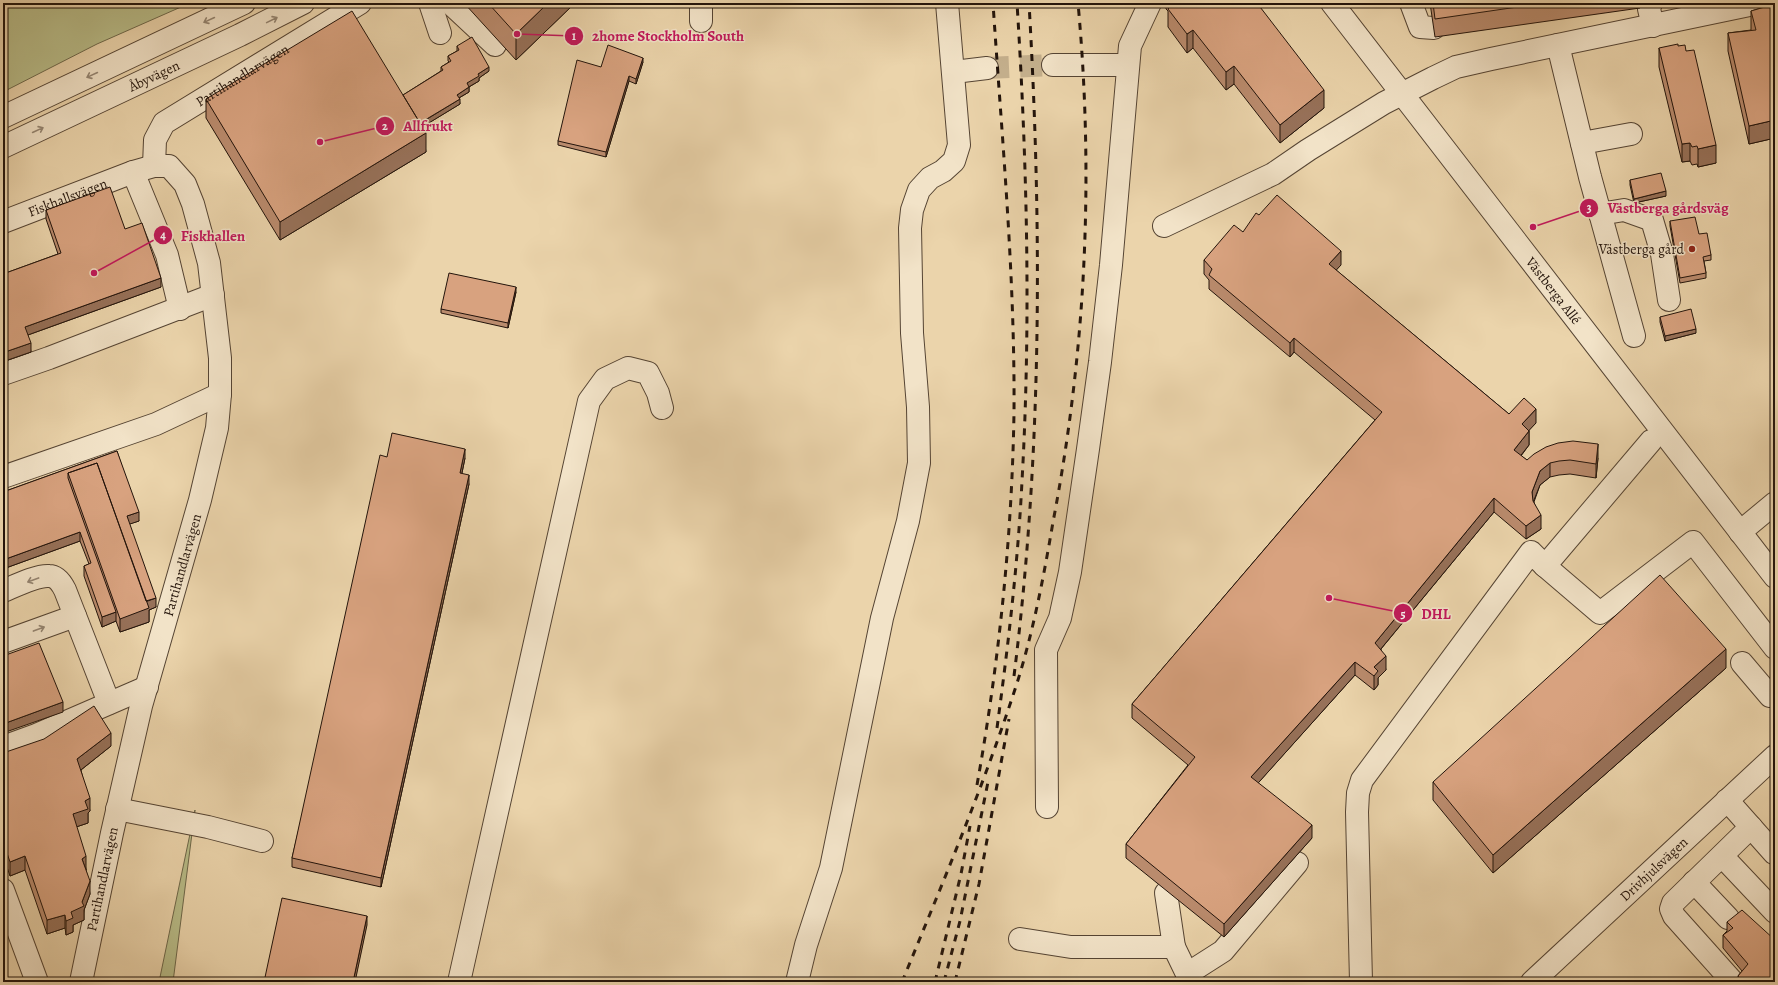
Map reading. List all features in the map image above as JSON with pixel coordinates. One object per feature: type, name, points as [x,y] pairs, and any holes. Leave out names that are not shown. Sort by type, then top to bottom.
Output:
[{"type":"street","name":"Åbyvägen","points":[[3,117],[244,3]]},
{"type":"street","name":"Åbyvägen","points":[[3,147],[240,36],[303,3]]},
{"type":"street","name":"Partihandlarvägen","points":[[154,166],[155,140],[164,123],[360,3]]},
{"type":"street","points":[[430,3],[440,33]]},
{"type":"street","points":[[450,3],[495,45]]},
{"type":"street","points":[[797,982],[804,951],[831,868],[882,618],[908,520],[919,463],[918,407],[912,333],[910,228],[912,210],[919,190],[930,178],[943,171],[954,161],[958,152],[959,144],[954,72],[947,3]]},
{"type":"street","points":[[1047,807],[1046,650],[1060,618],[1070,572],[1088,449],[1100,362],[1130,46],[1150,3]]},
{"type":"street","name":"Västberga Allé","points":[[1332,3],[1775,577]]},
{"type":"street","points":[[1411,3],[1420,27],[1434,28]]},
{"type":"street","points":[[1651,3],[1649,9],[1653,26]]},
{"type":"street","points":[[1164,226],[1273,174],[1308,150],[1403,94],[1456,67],[1759,3]]},
{"type":"street","points":[[1558,45],[1600,214],[1634,336]]},
{"type":"street","points":[[1053,65],[1128,65]]},
{"type":"street","points":[[954,72],[987,68]]},
{"type":"street","points":[[1582,143],[1631,134]]},
{"type":"street","name":"Partihandlarvägen","points":[[81,982],[117,809],[147,687],[200,500],[216,428],[220,394],[220,358],[209,263],[193,204],[185,184],[169,166],[154,166],[133,172]]},
{"type":"street","points":[[133,172],[167,255],[180,309]]},
{"type":"street","name":"Fiskhallsvägen","points":[[3,222],[133,172]]},
{"type":"street","points":[[1600,214],[1624,210],[1652,220],[1662,254],[1669,300]]},
{"type":"street","points":[[3,374],[180,309],[213,295]]},
{"type":"street","points":[[458,982],[589,401],[605,379],[628,368],[648,373],[658,393],[662,408]]},
{"type":"street","points":[[3,477],[156,424],[220,394]]},
{"type":"street","points":[[1545,566],[1651,441]]},
{"type":"street","points":[[1740,532],[1775,503]]},
{"type":"street","points":[[1361,982],[1356,812],[1358,793],[1362,780],[1530,552],[1600,613],[1693,542],[1775,648]]},
{"type":"street","points":[[3,591],[39,578],[50,576],[59,580],[65,590],[109,703]]},
{"type":"street","points":[[3,642],[75,616]]},
{"type":"street","points":[[1742,663],[1770,696],[1775,692]]},
{"type":"street","points":[[3,747],[36,735],[147,687]]},
{"type":"street","name":"Drivhjulsvägen","points":[[1532,982],[1775,756]]},
{"type":"street","points":[[1727,800],[1775,853]]},
{"type":"street","points":[[117,809],[208,827],[262,841]]},
{"type":"street","points":[[1733,982],[1674,916],[1671,909],[1673,903],[1694,882],[1723,857],[1751,827]]},
{"type":"street","points":[[1723,857],[1775,912]]},
{"type":"street","points":[[1166,893],[1174,947],[1186,978],[1223,951],[1297,863]]},
{"type":"street","points":[[1694,882],[1728,918]]},
{"type":"street","points":[[3,890],[9,922],[37,982]]},
{"type":"street","points":[[1020,939],[1071,947],[1174,947]]},
{"type":"green space","points":[[3,3],[190,3],[97,44],[3,92]]},
{"type":"green space","points":[[195,810],[173,982],[159,982]]},
{"type":"building","points":[[488,3],[548,3],[516,34]]},
{"type":"building","points":[[1174,3],[1257,3],[1324,90],[1280,125],[1234,66],[1226,72],[1193,30],[1187,34],[1168,9]]},
{"type":"building","points":[[1433,3],[1545,3],[1435,19]]},
{"type":"building","points":[[1775,4],[1775,120],[1749,126],[1728,33],[1756,30],[1751,11]]},
{"type":"building","points":[[352,11],[426,133],[280,222],[206,99]]},
{"type":"building","points":[[472,37],[489,67],[478,74],[479,76],[467,83],[469,87],[457,95],[460,99],[420,123],[403,95],[443,70],[441,67],[451,61],[448,56],[459,50],[457,46]]},
{"type":"building","points":[[1678,44],[1678,46],[1685,45],[1686,51],[1694,50],[1716,145],[1698,149],[1697,146],[1692,147],[1690,143],[1682,144],[1659,48]]},
{"type":"building","points":[[608,45],[643,58],[636,79],[629,76],[606,152],[558,141],[577,60],[601,67]]},
{"type":"building","points":[[1661,173],[1666,191],[1634,199],[1630,180]]},
{"type":"building","points":[[110,187],[125,229],[142,223],[161,278],[25,327],[31,343],[5,352],[3,347],[3,274],[61,253],[46,210]]},
{"type":"building","points":[[1277,195],[1341,251],[1329,264],[1509,414],[1524,398],[1536,409],[1522,424],[1529,431],[1514,450],[1527,460],[1546,447],[1558,443],[1573,441],[1598,444],[1596,464],[1570,460],[1559,461],[1550,463],[1540,471],[1532,492],[1533,501],[1541,515],[1526,526],[1494,498],[1375,643],[1386,656],[1374,667],[1378,671],[1374,676],[1355,662],[1251,777],[1312,825],[1224,924],[1126,844],[1195,757],[1132,704],[1382,412],[1294,338],[1290,343],[1209,275],[1212,269],[1204,260],[1234,225],[1243,232],[1256,213],[1259,215]]},
{"type":"building","name":"Västberga gård","points":[[1695,217],[1699,234],[1707,233],[1711,255],[1703,257],[1706,273],[1680,278],[1670,221]]},
{"type":"building","points":[[449,273],[516,287],[508,323],[441,309]]},
{"type":"building","points":[[1691,309],[1696,329],[1665,336],[1660,317]]},
{"type":"building","points":[[392,433],[465,449],[460,473],[469,475],[381,878],[292,858],[380,455],[387,457]]},
{"type":"building","points":[[117,451],[139,512],[127,516],[156,598],[146,601],[97,463],[68,473],[68,478],[116,612],[102,617],[84,566],[91,563],[80,532],[3,560],[3,492]]},
{"type":"building","points":[[97,463],[149,608],[120,619],[68,473]]},
{"type":"building","points":[[1660,575],[1726,649],[1493,855],[1433,782]]},
{"type":"building","points":[[39,643],[63,702],[3,724],[3,656]]},
{"type":"building","points":[[94,706],[111,733],[77,759],[90,798],[85,801],[88,809],[73,814],[86,856],[82,859],[90,881],[82,902],[84,906],[71,912],[73,918],[66,921],[65,915],[47,920],[25,856],[10,862],[3,841],[3,753],[44,739]]},
{"type":"building","points":[[282,898],[367,916],[353,982],[264,982]]},
{"type":"building","points":[[1742,910],[1775,940],[1775,982],[1743,982],[1738,976],[1748,964],[1723,935],[1733,928],[1727,922]]},
{"type":"tunnel","points":[[987,68],[1053,65]]},
{"type":"railway","points":[[977,785],[992,692],[1003,599],[1013,459],[1014,412],[1014,361],[1010,259],[993,3]]},
{"type":"railway","points":[[997,728],[1015,574],[1025,421],[1027,242],[1017,3]]},
{"type":"railway","points":[[1014,676],[1030,508],[1037,340],[1036,172],[1029,3]]},
{"type":"railway","points":[[902,982],[992,757],[1018,680],[1029,641],[1050,542],[1073,393],[1080,328],[1084,263],[1086,198],[1085,133],[1083,68],[1078,3]]},
{"type":"railway","points":[[955,982],[979,884],[1009,719]]},
{"type":"railway","points":[[944,982],[960,921],[989,777]]},
{"type":"railway","points":[[935,982],[961,874],[970,826]]},
{"type":"place","name":"2home Stockholm South","points":[[517,34]]},
{"type":"place","name":"Allfrukt","points":[[320,142]]},
{"type":"place","name":"Västberga gårdsväg","points":[[1533,227]]},
{"type":"place","name":"Västberga gård","points":[[1692,249]]},
{"type":"place","name":"Fiskhallen","points":[[94,273]]},
{"type":"place","name":"DHL","points":[[1329,598]]}]
